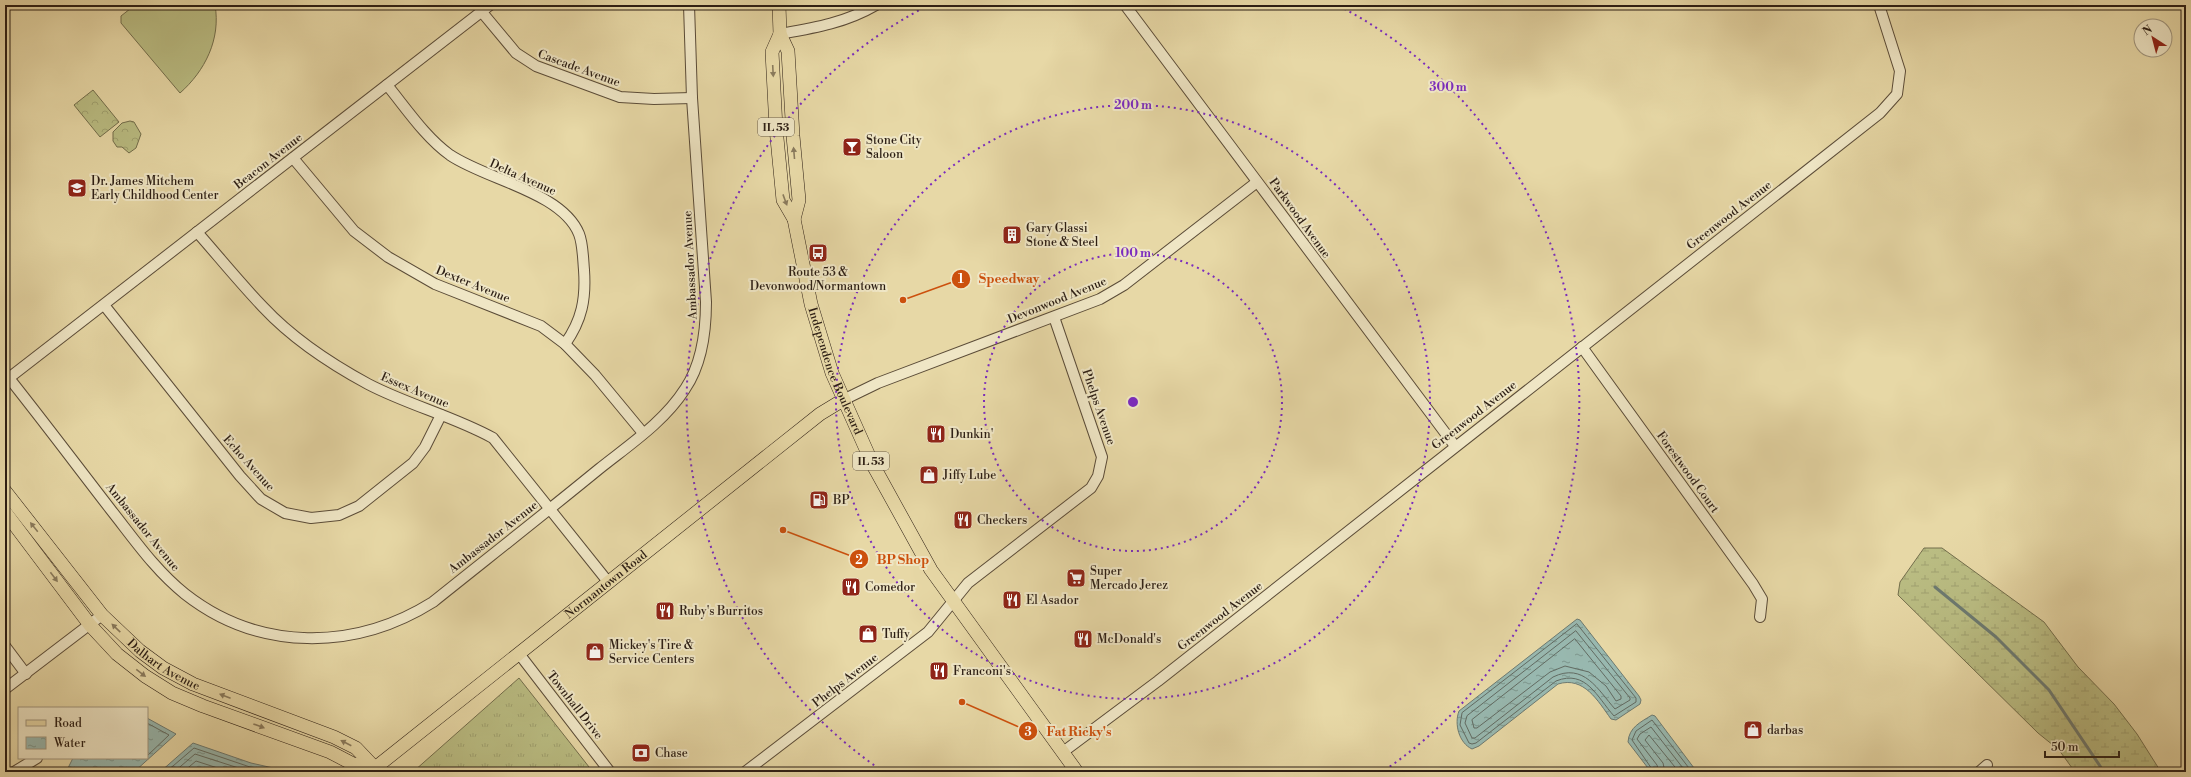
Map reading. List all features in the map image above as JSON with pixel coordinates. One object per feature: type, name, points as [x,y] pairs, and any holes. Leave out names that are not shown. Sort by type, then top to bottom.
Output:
[{"type":"main road","name":"Independence Boulevard","points":[[779,5],[780,34],[788,51],[793,136],[799,200],[794,219],[810,304],[821,341],[843,400],[902,521],[931,570],[1077,772]]},
{"type":"main road","name":"Normantown Road","points":[[375,771],[815,418],[843,400]]},
{"type":"main road","name":"Dalhart Avenue","points":[[5,491],[102,615],[140,651],[163,668],[193,684],[334,737],[356,748],[375,771]]},
{"type":"main road","name":"Dalhart Avenue","points":[[5,512],[90,625],[117,654],[145,676],[172,693],[330,752],[352,764],[375,771]]},
{"type":"street","name":"Ambassador Avenue","points":[[7,380],[162,573],[184,594],[213,613],[266,633],[304,638],[343,637],[382,628],[403,619],[433,602],[643,434],[662,417],[685,389],[698,361],[706,326],[706,302],[692,98],[689,5]]},
{"type":"street","points":[[780,34],[826,26],[859,15],[876,5]]},
{"type":"street","name":"Parkwood Avenue","points":[[1124,5],[1456,446]]},
{"type":"street","name":"Greenwood Avenue","points":[[1063,752],[1158,681],[1880,113],[1897,94],[1900,71],[1879,5]]},
{"type":"street","name":"Cascade Avenue","points":[[485,8],[516,54],[536,66],[620,97],[654,99],[692,98]]},
{"type":"street","name":"Beacon Avenue","points":[[7,380],[485,8]]},
{"type":"street","name":"Delta Avenue","points":[[387,85],[425,130],[449,154],[480,171],[550,202],[566,213],[574,224],[580,236],[585,297],[580,319],[565,344]]},
{"type":"street","name":"Dexter Avenue","points":[[293,158],[354,231],[388,257],[435,284],[540,326],[565,344],[596,375],[643,434]]},
{"type":"street","name":"Devonwood Avenue","points":[[843,400],[878,383],[1100,299],[1124,285],[1257,182]]},
{"type":"street","name":"Essex Avenue","points":[[197,232],[263,308],[299,339],[369,384],[441,415],[476,428],[493,438],[610,583]]},
{"type":"street","name":"Echo Avenue","points":[[104,305],[240,476],[261,499],[285,513],[311,518],[326,518],[339,515],[359,506],[413,464],[425,447],[441,415]]},
{"type":"street","name":"Phelps Avenue","points":[[745,772],[928,632],[954,603],[968,583],[1091,488],[1102,467],[1102,457],[1099,443],[1054,317]]},
{"type":"street","name":"Forestwood Court","points":[[1582,347],[1753,584],[1762,599],[1760,617]]},
{"type":"street","points":[[5,688],[26,674],[102,615]]},
{"type":"street","points":[[5,646],[26,674]]},
{"type":"street","name":"Townhall Drive","points":[[520,654],[610,772]]},
{"type":"street","points":[[14,772],[35,759]]},
{"type":"green space","points":[[135,5],[215,5],[216,30],[209,54],[197,75],[180,93],[121,23],[121,16]]},
{"type":"green space","points":[[93,90],[119,122],[100,137],[74,105]]},
{"type":"green space","points":[[130,121],[134,122],[141,134],[136,148],[129,153],[122,147],[117,147],[113,141],[113,132],[122,123]]},
{"type":"green space","points":[[1924,548],[1942,548],[2044,622],[2078,667],[2114,704],[2137,734],[2161,772],[2075,772],[2059,750],[2038,733],[1898,595],[1900,582]]},
{"type":"green space","points":[[519,678],[593,772],[414,772],[414,771]]},
{"type":"water","points":[[1577,619],[1580,620],[1639,696],[1641,700],[1640,704],[1616,720],[1611,719],[1595,698],[1583,687],[1567,682],[1558,684],[1479,746],[1472,749],[1468,746],[1461,738],[1457,727],[1459,711]]},
{"type":"water","points":[[1652,715],[1655,716],[1697,772],[1651,772],[1628,742],[1633,729]]},
{"type":"water","points":[[148,719],[176,734],[134,772],[66,772],[72,759],[148,759]]},
{"type":"water","points":[[193,743],[251,763],[291,772],[160,772]]},
{"type":"waterway","points":[[1935,587],[1996,637],[2049,690],[2104,772]]},
{"type":"place","name":"Stone City Saloon","points":[[852,147]]},
{"type":"place","name":"Dr. James Mitchem Early Childhood Center","points":[[77,188]]},
{"type":"place","name":"Gary Glassi Stone & Steel","points":[[1012,235]]},
{"type":"place","name":"Route 53 & Devonwood/Normantown","points":[[818,253]]},
{"type":"place","name":"Speedway","points":[[903,300]]},
{"type":"place","name":"Dunkin'","points":[[936,434]]},
{"type":"place","name":"Jiffy Lube","points":[[929,475]]},
{"type":"place","name":"BP","points":[[819,500]]},
{"type":"place","name":"Checkers","points":[[963,520]]},
{"type":"place","name":"BP Shop","points":[[783,530]]},
{"type":"place","name":"Super Mercado Jerez","points":[[1076,578]]},
{"type":"place","name":"Comedor","points":[[851,587]]},
{"type":"place","name":"El Asador","points":[[1012,600]]},
{"type":"place","name":"Ruby's Burritos","points":[[665,611]]},
{"type":"place","name":"Tuffy","points":[[868,634]]},
{"type":"place","name":"McDonald's","points":[[1083,639]]},
{"type":"place","name":"Mickey's Tire & Service Centers","points":[[595,652]]},
{"type":"place","name":"Franconi's","points":[[939,671]]},
{"type":"place","name":"Fat Ricky's","points":[[962,702]]},
{"type":"place","name":"darbas","points":[[1753,730]]},
{"type":"place","name":"Chase","points":[[641,753]]}]
